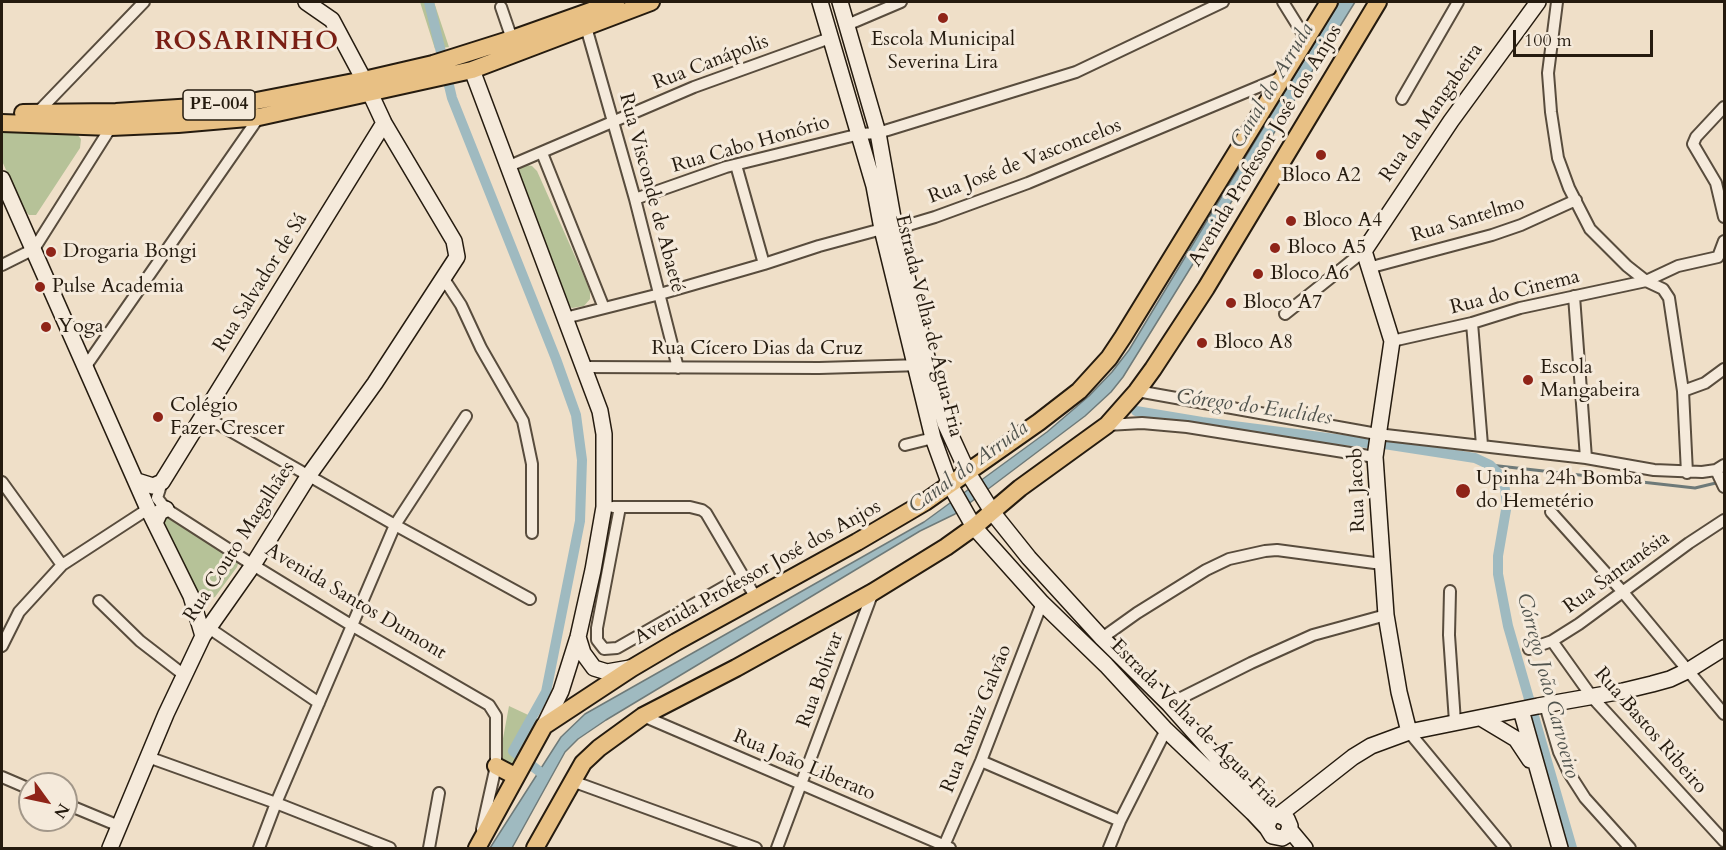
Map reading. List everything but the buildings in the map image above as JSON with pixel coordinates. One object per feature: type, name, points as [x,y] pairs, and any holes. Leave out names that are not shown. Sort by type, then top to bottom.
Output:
[{"type":"main road","name":"PE-004","points":[[464,66],[512,39],[616,2]]},
{"type":"main road","name":"PE-004","points":[[2,123],[111,127],[259,117],[367,87],[464,66],[586,27],[651,2]]},
{"type":"main road","name":"Avenida Professor José dos Anjos","points":[[478,846],[544,726],[632,668],[953,490],[971,478],[1109,358],[1329,2]]},
{"type":"main road","name":"Avenida Professor José dos Anjos","points":[[536,848],[583,763],[599,748],[643,716],[736,668],[873,592],[989,507],[1020,488],[1107,425],[1137,391],[1206,288],[1378,2]]},
{"type":"main road","name":"PE-004","points":[[2,113],[116,112],[241,104],[367,87]]},
{"type":"main road","points":[[496,766],[516,775]]},
{"type":"street","points":[[37,113],[144,2]]},
{"type":"street","points":[[312,2],[332,20],[384,123]]},
{"type":"street","name":"Estrada Velha de Água Fria","points":[[820,2],[945,423],[971,478],[989,507],[1034,554],[1102,638],[1169,704],[1279,828]]},
{"type":"street","name":"Estrada Velha de Água Fria","points":[[840,2],[878,133],[888,229],[913,288],[927,360],[933,438],[953,490],[971,521],[1042,603],[1106,665],[1166,729],[1305,849]]},
{"type":"street","points":[[847,25],[902,2]]},
{"type":"street","name":"Rua Cabo Honório","points":[[635,199],[736,165],[860,134],[878,133],[1077,72],[1223,2]]},
{"type":"street","points":[[1283,2],[1306,39]]},
{"type":"street","points":[[1402,99],[1458,2]]},
{"type":"street","name":"Rua da Mangabeira","points":[[1364,251],[1451,121],[1538,2]]},
{"type":"street","points":[[1557,2],[1548,73],[1548,93],[1558,158],[1590,229],[1627,266],[1663,290],[1670,298],[1683,391],[1686,473]]},
{"type":"street","points":[[501,7],[512,39]]},
{"type":"street","name":"Rua Visconde de Abaeté","points":[[586,27],[635,199],[678,368]]},
{"type":"street","name":"Rua Canápolis","points":[[507,167],[694,87],[830,38]]},
{"type":"street","points":[[464,66],[507,167],[584,367],[600,411],[604,434],[604,507],[593,570],[578,637],[561,691],[544,726]]},
{"type":"street","name":"Rua José de Vasconcelos","points":[[565,318],[660,294],[819,246],[935,217],[1028,183],[1283,76]]},
{"type":"street","points":[[60,89],[59,100],[68,113]]},
{"type":"street","points":[[1725,107],[1696,137],[1693,144],[1716,183],[1725,217]]},
{"type":"street","points":[[86,366],[259,117]]},
{"type":"street","name":"Rua Couto Magalhães","points":[[110,849],[147,757],[206,632],[253,565],[309,476],[375,383],[457,257],[454,241],[384,123]]},
{"type":"street","name":"Rua Salvador de Sá","points":[[162,482],[384,123]]},
{"type":"street","points":[[2,265],[34,249],[111,127]]},
{"type":"street","points":[[542,153],[604,308]]},
{"type":"street","points":[[736,165],[764,264]]},
{"type":"street","points":[[2,179],[148,509],[206,632],[319,703]]},
{"type":"street","name":"Rua Santelmo","points":[[1368,268],[1492,235],[1521,225],[1576,200]]},
{"type":"street","name":"Rua do Cinema","points":[[1392,341],[1472,323],[1520,308],[1646,280],[1678,266],[1718,257],[1725,242]]},
{"type":"street","points":[[1285,314],[1364,251]]},
{"type":"street","name":"Rua Jacob","points":[[1364,251],[1392,341],[1374,457],[1386,615],[1397,681],[1409,732]]},
{"type":"street","points":[[444,279],[461,305],[481,348],[523,421],[532,464],[532,533]]},
{"type":"street","points":[[1574,296],[1586,458]]},
{"type":"street","points":[[1472,323],[1482,445]]},
{"type":"street","name":"Rua Cícero Dias da Cruz","points":[[584,367],[678,368],[927,360]]},
{"type":"street","points":[[1683,391],[1705,383],[1725,369]]},
{"type":"street","points":[[1137,391],[1377,434],[1586,458],[1654,470],[1686,473],[1720,470],[1724,487]]},
{"type":"street","points":[[204,416],[530,599]]},
{"type":"street","points":[[259,849],[351,625],[395,525],[466,416]]},
{"type":"street","points":[[1107,425],[1142,423],[1187,427],[1374,457]]},
{"type":"street","points":[[905,445],[933,438]]},
{"type":"street","points":[[137,481],[153,486],[162,482]]},
{"type":"street","points":[[2,482],[62,565]]},
{"type":"street","points":[[155,523],[160,512],[166,509],[157,493],[162,482]]},
{"type":"street","points":[[604,507],[690,507],[702,510],[706,513],[756,598]]},
{"type":"street","points":[[620,507],[597,628],[597,640],[604,649],[617,648],[743,576]]},
{"type":"street","points":[[2,646],[19,612],[62,565],[148,509]]},
{"type":"street","name":"Avenida Santos Dumont","points":[[166,509],[351,625],[489,705],[496,716],[496,766]]},
{"type":"street","points":[[1551,512],[1622,591],[1725,714]]},
{"type":"street","name":"Rua Santanésia","points":[[1529,649],[1552,641],[1725,520]]},
{"type":"street","points":[[1102,638],[1186,583],[1229,559],[1265,550],[1277,550],[1382,564]]},
{"type":"street","points":[[1450,591],[1449,635],[1455,722]]},
{"type":"street","name":"Rua Bolivar","points":[[777,849],[873,592]]},
{"type":"street","points":[[191,596],[206,606],[222,604],[229,599]]},
{"type":"street","points":[[99,601],[140,641],[184,675]]},
{"type":"street","name":"Rua Ramiz Galvão","points":[[946,848],[1042,603]]},
{"type":"street","points":[[1169,704],[1313,635],[1386,615]]},
{"type":"street","points":[[578,637],[583,653],[594,668],[607,672],[632,668]]},
{"type":"street","name":"Rua Bastos Ribeiro","points":[[1552,641],[1592,697],[1725,841]]},
{"type":"street","points":[[1279,828],[1332,772],[1371,746],[1409,732],[1652,684],[1689,670],[1725,648]]},
{"type":"street","points":[[1533,707],[1539,773],[1560,849]]},
{"type":"street","points":[[1533,707],[1569,773],[1586,798],[1630,849]]},
{"type":"street","name":"Rua João Liberato","points":[[643,716],[946,848]]},
{"type":"street","points":[[1481,718],[1515,739],[1539,773]]},
{"type":"street","points":[[1109,849],[1120,821],[1166,729]]},
{"type":"street","points":[[1409,732],[1505,849]]},
{"type":"street","points":[[147,757],[390,849]]},
{"type":"street","points":[[981,761],[1120,821]]},
{"type":"street","points":[[478,846],[496,766]]},
{"type":"street","points":[[2,777],[18,784]]},
{"type":"street","points":[[572,781],[756,849]]},
{"type":"street","points":[[429,849],[439,793]]},
{"type":"street","points":[[78,809],[119,826]]},
{"type":"green space","points":[[420,2],[434,2],[449,47],[435,49]]},
{"type":"green space","points":[[2,126],[76,133],[81,139],[80,148],[36,215],[29,215],[24,210],[2,161]]},
{"type":"green space","points":[[527,165],[537,171],[590,290],[590,299],[584,306],[572,308],[567,305],[516,175],[520,168]]},
{"type":"green space","points":[[164,514],[239,561],[215,597],[206,600],[198,595],[162,517]]},
{"type":"green space","points":[[509,706],[539,720],[513,768],[499,760]]},
{"type":"water","points":[[1339,2],[1355,2],[1123,377],[1111,392],[1085,416],[955,514],[920,531],[578,739],[565,752],[512,848],[490,848],[561,737],[585,714],[924,522],[1047,432],[1089,396],[1129,350]]},
{"type":"waterway","points":[[429,2],[452,98],[576,415],[582,460],[580,521],[546,692],[513,751],[544,775]]},
{"type":"waterway","name":"Córego do Euclides","points":[[1136,411],[1202,422],[1367,443]]},
{"type":"waterway","name":"Córrego João Carvoeiro","points":[[1384,444],[1475,458],[1490,465],[1504,483],[1507,504],[1498,556],[1498,574],[1508,626],[1572,848]]},
{"type":"waterway","name":"Córego do Euclides","points":[[1490,465],[1695,488],[1720,482]]},
{"type":"place","name":"Escola Municipal Severina Lira","points":[[943,18]]},
{"type":"place","name":"Bloco A2","points":[[1321,155]]},
{"type":"place","name":"Bloco A4","points":[[1291,221]]},
{"type":"place","name":"Bloco A5","points":[[1275,248]]},
{"type":"place","name":"Drogaria Bongi","points":[[51,252]]},
{"type":"place","name":"Bloco A6","points":[[1258,274]]},
{"type":"place","name":"Pulse Academia","points":[[40,287]]},
{"type":"place","name":"Bloco A7","points":[[1231,303]]},
{"type":"place","name":"Yoga","points":[[46,327]]},
{"type":"place","name":"Bloco A8","points":[[1202,343]]},
{"type":"place","name":"Escola Mangabeira","points":[[1528,380]]},
{"type":"place","name":"Colégio Fazer Crescer","points":[[158,417]]},
{"type":"place","name":"Upinha 24h Bomba do Hemetério","points":[[1463,491]]},
{"type":"district","name":"ROSARINHO","points":[[247,43]]},
{"type":"water label","name":"Canal do Arruda","points":[[1273,86]]},
{"type":"water label","name":"Canal do Arruda","points":[[969,468]]}]
